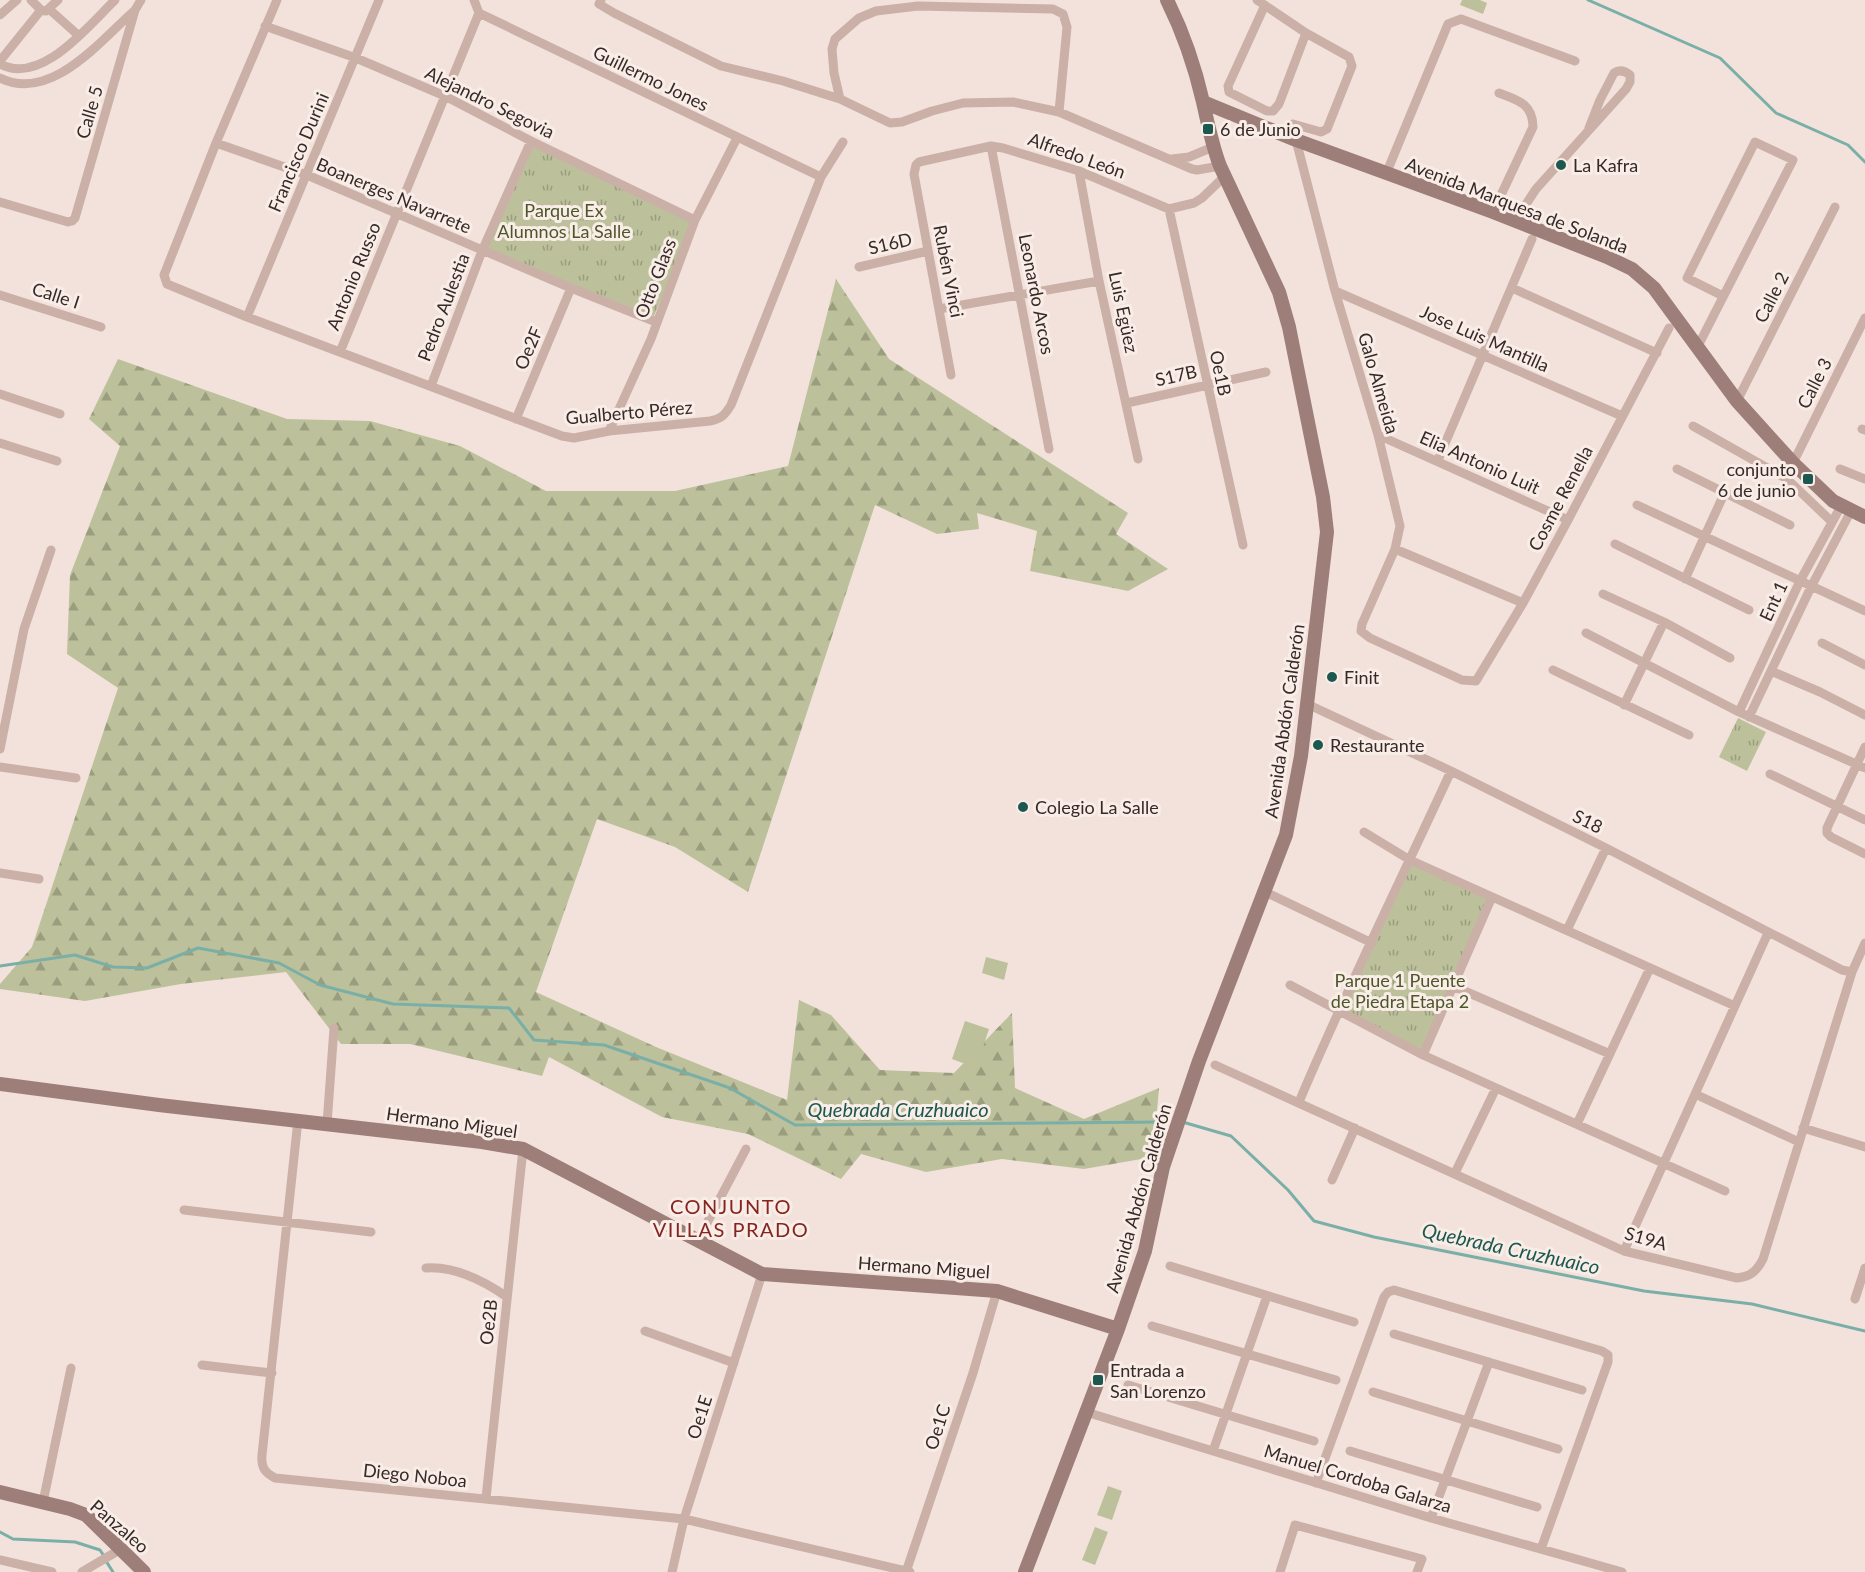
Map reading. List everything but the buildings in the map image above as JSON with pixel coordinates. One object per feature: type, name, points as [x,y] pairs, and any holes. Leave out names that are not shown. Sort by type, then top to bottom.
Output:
[{"type":"street","points":[[0,15],[16,0]]},
{"type":"street","points":[[31,0],[78,36]]},
{"type":"street","points":[[58,0],[45,10],[0,62],[16,70],[33,68],[50,59],[115,0]]},
{"type":"street","points":[[0,78],[12,84],[47,81],[73,66],[135,10],[141,0]]},
{"type":"street","points":[[216,143],[277,0]]},
{"type":"street","name":"Francisco Durini","points":[[247,317],[379,0]]},
{"type":"street","points":[[474,0],[479,14]]},
{"type":"street","points":[[601,0],[599,4],[614,13],[721,66],[783,81],[840,99],[890,123],[963,103],[1013,102],[1059,112],[1197,170],[1222,171]]},
{"type":"street","name":"Avenida Abdón Calderón","points":[[1025,1572],[1118,1329],[1145,1251],[1163,1167],[1199,1061],[1286,835],[1296,787],[1308,704],[1327,532],[1326,514],[1289,327],[1279,292],[1222,171],[1213,147],[1203,102],[1186,45],[1167,0]]},
{"type":"street","points":[[1281,134],[1293,124],[1325,132],[1352,66],[1349,57],[1306,33],[1261,3],[1228,86],[1229,92],[1267,111],[1273,111],[1279,104],[1306,33]]},
{"type":"street","points":[[840,99],[834,73],[832,49],[835,39],[859,18],[876,11],[918,6],[1053,9],[1064,14],[1067,27],[1059,112]]},
{"type":"street","name":"Calle 5","points":[[0,202],[68,222],[75,218],[135,10]]},
{"type":"street","name":"Antonio Russo","points":[[340,352],[479,14]]},
{"type":"street","name":"Guillermo Jones","points":[[479,14],[821,177]]},
{"type":"street","points":[[1386,174],[1443,32],[1452,21],[1461,19],[1575,61]]},
{"type":"street","name":"Alejandro Segovia","points":[[266,26],[356,58],[445,96],[531,141],[695,220]]},
{"type":"street","points":[[1515,221],[1536,189],[1589,129],[1630,82],[1628,73],[1621,71],[1614,73],[1589,129]]},
{"type":"street","points":[[1493,212],[1533,127],[1533,115],[1526,106],[1516,99],[1498,93]]},
{"type":"street","name":"Avenida Marquesa de Solanda","points":[[1203,102],[1296,140],[1493,212],[1632,269],[1654,288],[1737,401],[1793,463],[1833,501],[1865,517]]},
{"type":"street","name":"Otto Glass","points":[[609,431],[651,339],[695,220],[737,138]]},
{"type":"street","name":"Galo Almeida","points":[[1296,140],[1335,291],[1378,435],[1400,526],[1395,549],[1361,631],[1370,638],[1462,680],[1476,681]]},
{"type":"street","name":"Pedro Aulestia","points":[[431,386],[482,251],[531,141]]},
{"type":"street","name":"Gualberto Pérez","points":[[216,143],[164,274],[167,284],[247,317],[516,419],[562,436],[574,438],[609,431],[710,421],[719,419],[726,413],[821,177],[843,142]]},
{"type":"street","points":[[1698,346],[1793,160],[1755,142],[1687,278],[1723,296]]},
{"type":"street","name":"Boanerges Navarrete","points":[[216,143],[307,175],[482,251],[656,322]]},
{"type":"street","name":"Alfredo León","points":[[914,174],[916,165],[924,160],[991,146],[1021,152],[1079,171],[1168,208]]},
{"type":"street","name":"Leonardo Arcos","points":[[991,146],[1049,449]]},
{"type":"street","points":[[1172,159],[1189,157],[1213,147]]},
{"type":"street","name":"Luis Egüez","points":[[1079,171],[1099,281],[1138,459]]},
{"type":"street","points":[[1168,208],[1202,198],[1222,171]]},
{"type":"street","name":"Rubén Vinci","points":[[914,174],[951,375]]},
{"type":"street","name":"Calle 2","points":[[1737,401],[1835,207]]},
{"type":"street","name":"Oe1B","points":[[1168,208],[1243,545]]},
{"type":"street","points":[[1438,460],[1532,239]]},
{"type":"street","name":"S16D","points":[[859,267],[928,251]]},
{"type":"street","points":[[939,309],[1099,281]]},
{"type":"street","name":"Oe2F","points":[[516,419],[571,288]]},
{"type":"street","points":[[1512,288],[1657,353]]},
{"type":"street","name":"Jose Luis Mantilla","points":[[1335,291],[1622,416]]},
{"type":"street","name":"Calle I","points":[[0,295],[101,327]]},
{"type":"street","name":"Calle 3","points":[[1793,463],[1865,318]]},
{"type":"street","name":"Cosme Renella","points":[[1476,681],[1523,603],[1669,328]]},
{"type":"street","name":"S17B","points":[[1127,403],[1266,372]]},
{"type":"street","points":[[0,394],[60,414]]},
{"type":"street","points":[[1693,426],[1787,479],[1832,522]]},
{"type":"street","name":"Elia Antonio Luit","points":[[1378,435],[1568,520]]},
{"type":"street","points":[[0,443],[57,461]]},
{"type":"street","points":[[1677,469],[1790,525]]},
{"type":"street","points":[[1840,469],[1865,479]]},
{"type":"street","points":[[1685,579],[1724,494]]},
{"type":"street","points":[[1637,505],[1865,611]]},
{"type":"street","name":"Ent 1","points":[[1739,712],[1800,581],[1832,522],[1846,508]]},
{"type":"street","name":"Ent 1","points":[[1749,717],[1846,508]]},
{"type":"street","points":[[1615,544],[1749,610]]},
{"type":"street","points":[[1395,549],[1523,603]]},
{"type":"street","points":[[0,749],[24,629],[51,550]]},
{"type":"street","points":[[1603,594],[1664,622],[1730,658]]},
{"type":"street","points":[[1624,705],[1664,622]]},
{"type":"street","points":[[1586,633],[1749,717],[1861,766]]},
{"type":"street","points":[[1822,643],[1865,665]]},
{"type":"street","points":[[1552,670],[1689,735]]},
{"type":"street","points":[[1771,671],[1865,715]]},
{"type":"street","name":"S18","points":[[1308,704],[1451,771],[1606,848],[1768,933],[1842,970],[1852,972]]},
{"type":"street","points":[[1865,747],[1861,766],[1837,806],[1827,828],[1827,833],[1836,840],[1862,853],[1865,864]]},
{"type":"street","points":[[0,767],[76,778]]},
{"type":"street","points":[[1299,1102],[1337,1011],[1372,944],[1451,771]]},
{"type":"street","points":[[1770,774],[1865,820]]},
{"type":"street","points":[[1364,832],[1410,860],[1735,1006]]},
{"type":"street","points":[[1567,930],[1606,848]]},
{"type":"street","points":[[0,873],[39,879]]},
{"type":"street","points":[[1263,891],[1372,944]]},
{"type":"street","points":[[1423,1055],[1492,897]]},
{"type":"street","points":[[1624,1251],[1768,933]]},
{"type":"street","name":"S19A","points":[[1215,1065],[1624,1251],[1737,1278],[1754,1273],[1763,1259],[1852,972],[1865,943]]},
{"type":"street","points":[[1577,1124],[1650,968]]},
{"type":"street","points":[[1290,985],[1423,1055],[1725,1191]]},
{"type":"street","points":[[1454,986],[1610,1054]]},
{"type":"street","points":[[327,1124],[334,1028]]},
{"type":"street","name":"Hermano Miguel","points":[[0,1084],[159,1105],[482,1142],[523,1149],[762,1274],[997,1290],[1118,1329]]},
{"type":"street","points":[[1455,1173],[1496,1088]]},
{"type":"street","points":[[1695,1094],[1799,1142]]},
{"type":"street","name":"Diego Noboa","points":[[298,1120],[289,1223],[262,1462],[268,1474],[275,1478],[684,1519],[907,1572]]},
{"type":"street","points":[[1332,1180],[1355,1128]]},
{"type":"street","points":[[1803,1128],[1865,1147]]},
{"type":"street","name":"Oe2B","points":[[486,1498],[523,1149]]},
{"type":"street","points":[[698,1240],[746,1149]]},
{"type":"street","points":[[184,1210],[370,1232]]},
{"type":"street","points":[[1170,1266],[1354,1322]]},
{"type":"street","points":[[426,1268],[438,1267],[455,1271],[507,1297]]},
{"type":"street","points":[[1855,1299],[1865,1268]]},
{"type":"street","name":"Oe1E","points":[[672,1572],[684,1519],[762,1274]]},
{"type":"street","name":"Oe1C","points":[[907,1572],[973,1373],[997,1290]]},
{"type":"street","points":[[1316,1483],[1386,1294],[1394,1290],[1602,1351],[1608,1355],[1608,1362],[1541,1549]]},
{"type":"street","points":[[1213,1451],[1267,1296]]},
{"type":"street","points":[[1152,1326],[1335,1380]]},
{"type":"street","points":[[645,1332],[734,1363]]},
{"type":"street","points":[[1394,1334],[1582,1390]]},
{"type":"street","points":[[1431,1518],[1490,1362]]},
{"type":"street","points":[[202,1365],[272,1373]]},
{"type":"street","points":[[43,1502],[71,1368]]},
{"type":"street","points":[[1128,1385],[1314,1441]]},
{"type":"street","points":[[1373,1392],[1558,1449]]},
{"type":"street","name":"Manuel Cordoba Galarza","points":[[1086,1412],[1431,1518],[1622,1572]]},
{"type":"street","points":[[1350,1451],[1537,1507]]},
{"type":"street","name":"Panzaleo","points":[[0,1492],[86,1515],[144,1572]]},
{"type":"street","points":[[1280,1572],[1295,1525],[1422,1559],[1417,1572]]},
{"type":"street","points":[[82,1572],[121,1549]]},
{"type":"street","points":[[0,1560],[52,1572]]},
{"type":"green space","points":[[1462,0],[1480,0],[1487,3],[1483,14],[1460,5]]},
{"type":"green space","name":"Parque Ex Alumnos La Salle","points":[[531,141],[695,220],[654,316],[482,251]]},
{"type":"green space","points":[[836,279],[889,359],[1128,513],[1116,534],[1168,569],[1128,591],[1030,571],[1037,531],[977,513],[979,529],[937,534],[875,505],[748,892],[675,847],[597,819],[536,992],[656,1047],[787,1100],[799,1000],[831,1015],[880,1070],[954,1073],[1012,1013],[1015,1088],[1084,1119],[1159,1088],[1153,1157],[1084,1169],[1002,1159],[926,1172],[861,1154],[841,1179],[748,1134],[662,1117],[549,1057],[542,1076],[410,1044],[341,1044],[286,972],[181,984],[85,1001],[0,989],[0,984],[32,947],[118,688],[67,654],[70,575],[120,446],[89,419],[118,359],[287,419],[370,421],[460,446],[546,491],[675,491],[788,466]]},
{"type":"green space","points":[[1738,718],[1766,732],[1747,771],[1719,757]]},
{"type":"green space","name":"Parque 1 Puente de Piedra Etapa 2","points":[[1410,860],[1492,897],[1423,1055],[1337,1011]]},
{"type":"green space","points":[[986,957],[1008,963],[1004,980],[982,973]]},
{"type":"green space","points":[[965,1021],[989,1029],[976,1068],[952,1059]]},
{"type":"green space","points":[[1108,1486],[1122,1491],[1112,1520],[1097,1515]]},
{"type":"green space","points":[[1095,1527],[1108,1532],[1095,1565],[1082,1560]]},
{"type":"waterway","points":[[1588,0],[1720,58],[1776,113],[1848,145],[1865,162]]},
{"type":"waterway","name":"Quebrada Cruzhuaico","points":[[0,966],[75,955],[113,967],[147,968],[198,948],[279,963],[320,985],[393,1004],[509,1008],[534,1040],[604,1045],[730,1088],[795,1125],[1161,1122]]},
{"type":"waterway","name":"Quebrada Cruzhuaico","points":[[1186,1123],[1231,1136],[1288,1190],[1314,1221],[1374,1237],[1644,1291],[1752,1304],[1865,1331]]},
{"type":"waterway","points":[[0,1532],[13,1539],[75,1542],[100,1550],[104,1556]]},
{"type":"waterway","points":[[106,1561],[113,1572]]},
{"type":"place","name":"6 de Junio","points":[[1208,129]]},
{"type":"place","name":"La Kafra","points":[[1561,165]]},
{"type":"place","name":"conjunto 6 de junio","points":[[1808,479]]},
{"type":"place","name":"Finit","points":[[1332,677]]},
{"type":"place","name":"Restaurante","points":[[1318,745]]},
{"type":"place","name":"Colegio La Salle","points":[[1023,807]]},
{"type":"place","name":"Entrada a San Lorenzo","points":[[1098,1380]]},
{"type":"district","name":"CONJUNTO VILLAS PRADO","points":[[731,1218]]}]
